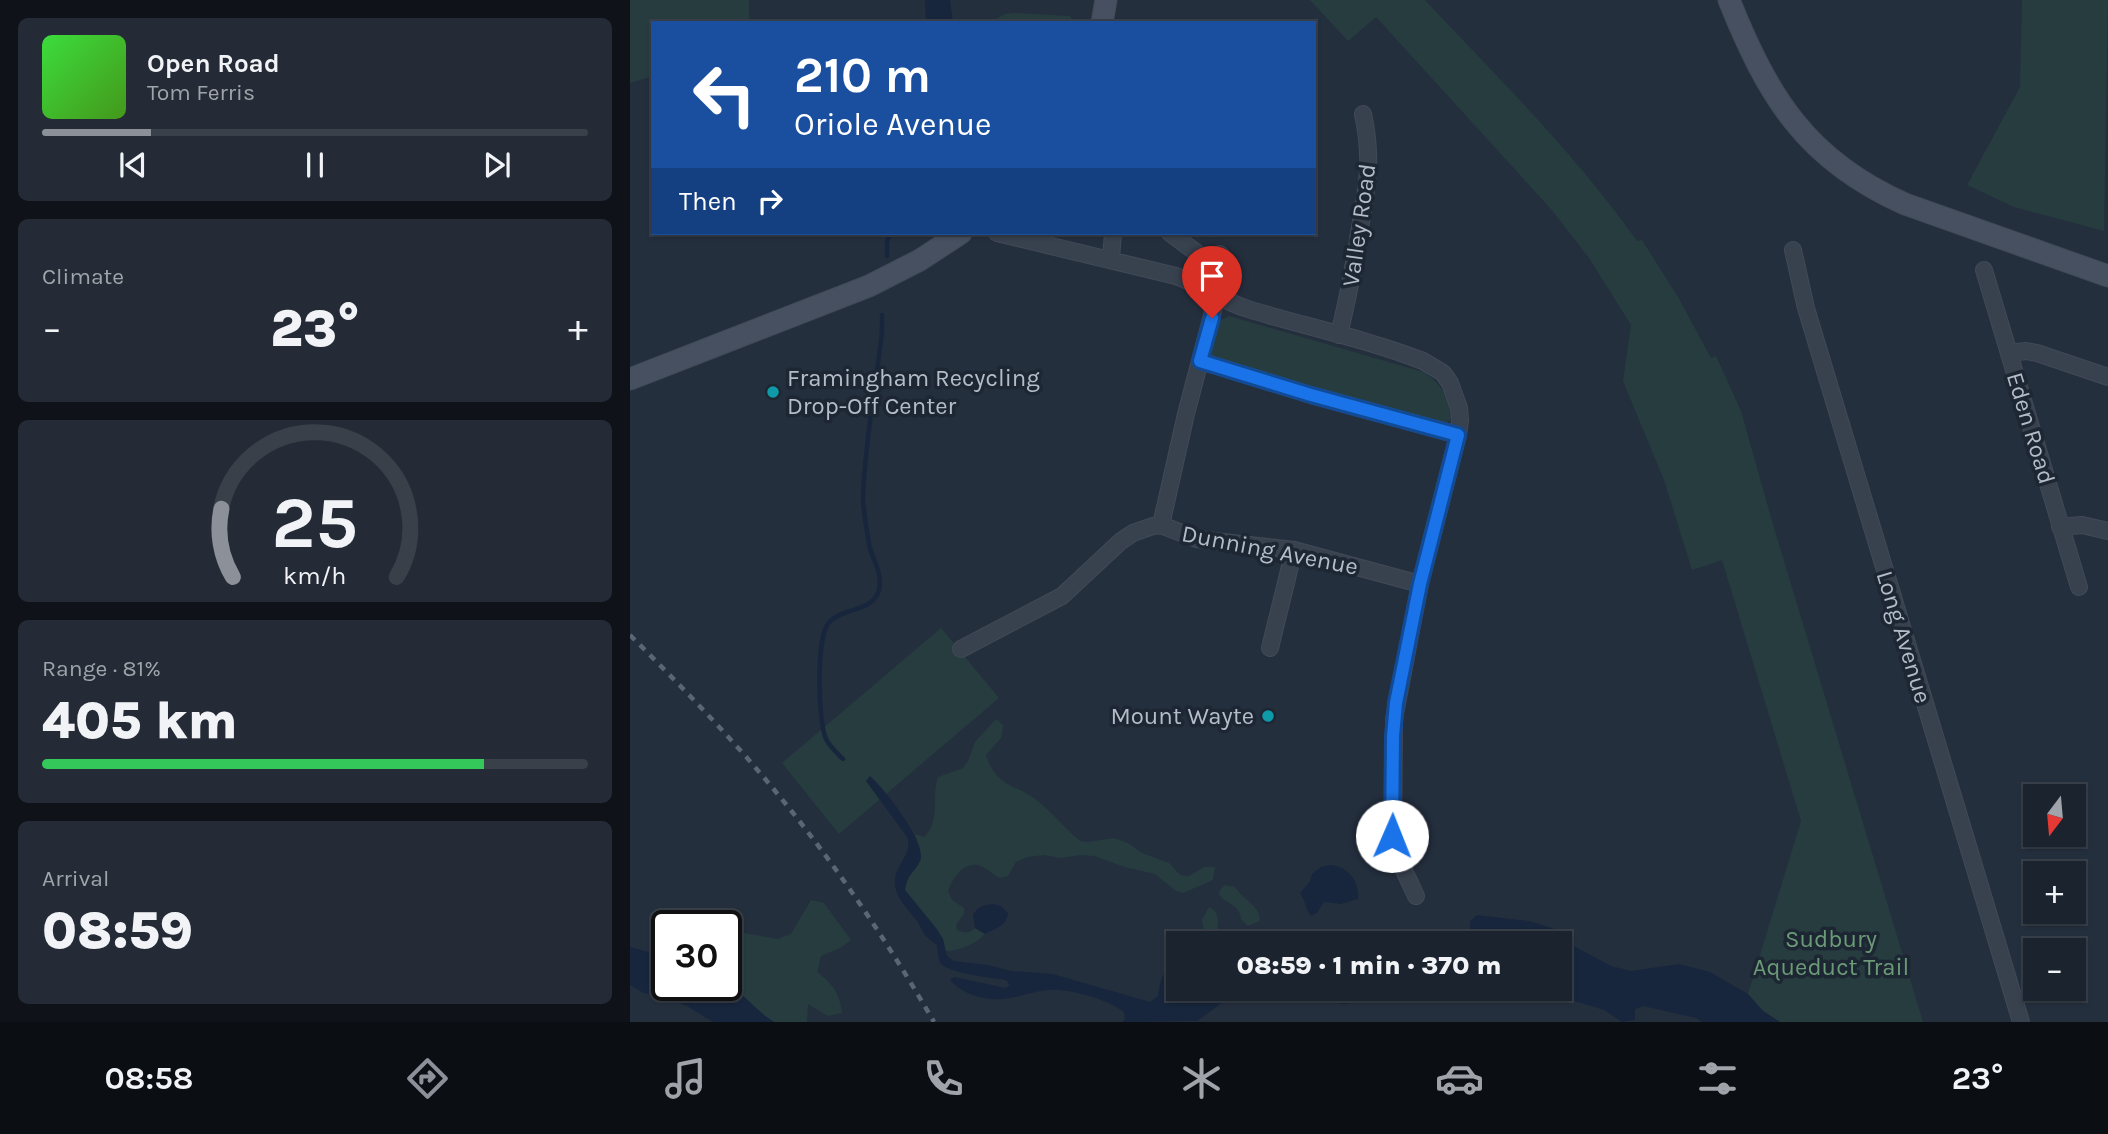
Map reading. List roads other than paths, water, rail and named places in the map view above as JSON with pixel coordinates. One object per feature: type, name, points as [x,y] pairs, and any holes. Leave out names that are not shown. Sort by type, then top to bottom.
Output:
[{"type":"street","points":[[1102,21],[1106,0]]},
{"type":"street","points":[[1729,0],[1757,67],[1779,104],[1807,137],[1838,166],[1870,187],[1905,204],[2108,275]]},
{"type":"street","name":"Valley Road","points":[[1339,335],[1356,258],[1370,172],[1363,114]]},
{"type":"street","points":[[630,379],[869,286],[920,260],[958,235]]},
{"type":"street","points":[[1005,235],[1206,280]]},
{"type":"street","points":[[1111,260],[1113,235]]},
{"type":"street","points":[[1173,235],[1197,253],[1206,280],[1217,296],[1247,309],[1412,356],[1443,373],[1460,408],[1458,435],[1420,584],[1396,703],[1392,747],[1393,847],[1416,896]]},
{"type":"street","name":"Long Avenue","points":[[1793,250],[1810,321],[2021,1022]]},
{"type":"street","points":[[1206,280],[1220,254]]},
{"type":"street","name":"Eden Road","points":[[1984,270],[2078,587]]},
{"type":"street","points":[[961,649],[1062,596],[1106,553],[1132,533],[1161,526],[1217,296]]},
{"type":"street","points":[[2008,353],[2037,353],[2108,377]]},
{"type":"street","points":[[1200,361],[1458,435]]},
{"type":"street","points":[[2060,527],[2082,525],[2108,531]]},
{"type":"street","name":"Dunning Avenue","points":[[1161,526],[1197,539],[1294,550],[1420,584]]},
{"type":"street","points":[[1270,648],[1294,550]]},
{"type":"water","points":[[925,0],[950,0],[953,21],[926,21]]},
{"type":"water","points":[[870,776],[894,803],[911,829],[921,853],[920,861],[909,876],[905,890],[936,928],[943,939],[947,956],[954,961],[1011,971],[1053,974],[1150,1002],[1158,996],[1166,971],[1166,1001],[1225,1001],[1197,1021],[1122,1022],[1125,1019],[1124,1012],[1109,1003],[1070,991],[1041,991],[1002,999],[985,998],[962,990],[950,980],[954,977],[1006,988],[1010,985],[1006,980],[951,970],[940,963],[937,946],[925,935],[896,890],[896,875],[908,850],[907,837],[866,781]]},
{"type":"water","points":[[1330,865],[1342,868],[1352,876],[1358,899],[1341,904],[1324,902],[1317,913],[1311,916],[1300,893],[1312,874],[1321,867]]},
{"type":"water","points":[[981,906],[1001,906],[1008,913],[1007,918],[1000,926],[985,934],[975,928],[973,915]]},
{"type":"water","points":[[1477,915],[1529,921],[1558,931],[1470,931],[1470,921]]},
{"type":"water","points":[[1572,945],[1611,966],[1631,971],[1679,964],[1710,972],[1748,994],[1763,1011],[1780,1022],[1702,1022],[1696,1018],[1643,1006],[1635,1009],[1635,1020],[1622,1022],[1604,1010],[1572,1000]]},
{"type":"water","points":[[630,947],[651,953],[651,994],[643,993],[630,985]]},
{"type":"water","points":[[742,995],[774,1022],[713,1022],[675,1001],[742,1001]]},
{"type":"water","points":[[1326,1001],[1361,1001],[1344,1004]]},
{"type":"waterway","points":[[887,256],[889,235]]},
{"type":"waterway","points":[[843,759],[828,742],[823,730],[820,699],[821,646],[824,633],[833,619],[870,603],[879,590],[880,578],[869,544],[863,496],[882,315]]},
{"type":"railway","points":[[630,635],[720,728],[794,814],[857,900],[934,1022]]},
{"type":"place","name":"Framingham Recycling Drop-Off Center","points":[[773,392]]},
{"type":"place","name":"Mount Wayte","points":[[1268,716]]},
{"type":"park label","name":"Sudbury Aqueduct Trail","points":[[1831,953]]}]
